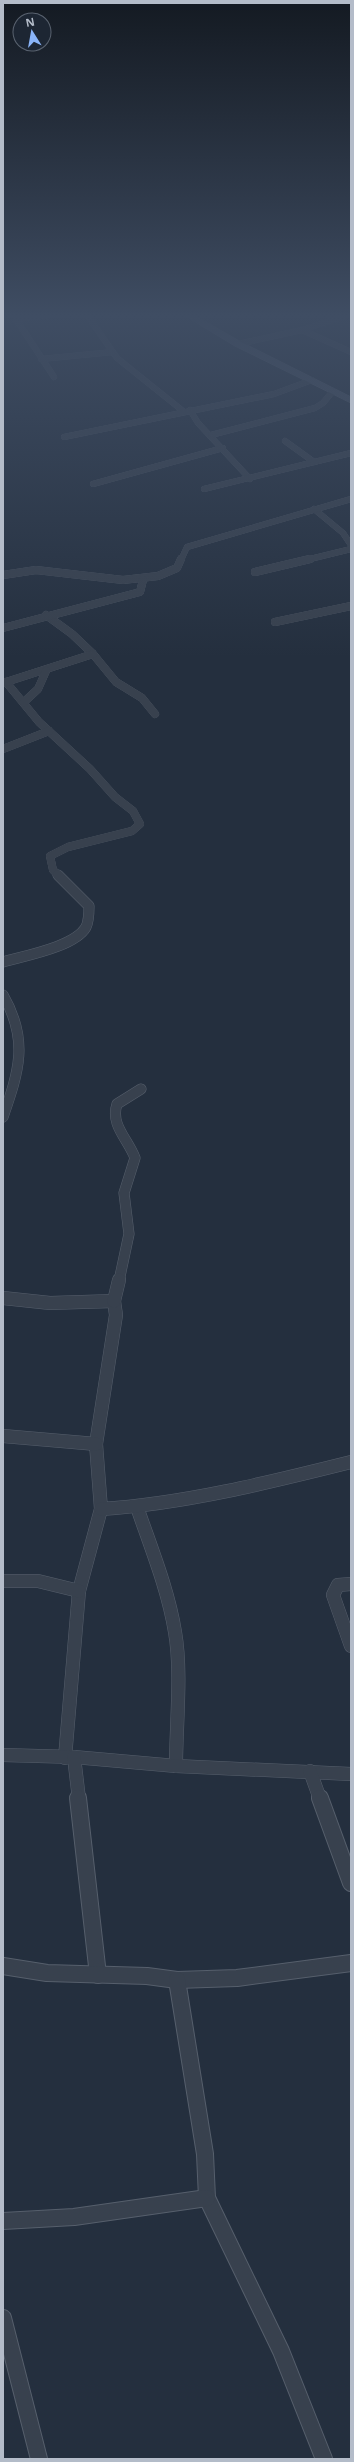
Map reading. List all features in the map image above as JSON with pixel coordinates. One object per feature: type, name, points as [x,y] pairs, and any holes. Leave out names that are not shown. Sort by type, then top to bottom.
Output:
[{"type":"street","points":[[64,437],[106,428]]},
{"type":"street","points":[[204,428],[250,479]]},
{"type":"street","points":[[211,435],[238,428]]},
{"type":"street","points":[[285,441],[314,462]]},
{"type":"street","points":[[93,484],[223,448]]},
{"type":"street","points":[[204,489],[250,479],[351,453]]},
{"type":"street","points":[[3,575],[37,570],[125,581],[143,580],[177,568],[187,547],[314,508],[351,499]]},
{"type":"street","points":[[314,508],[343,533],[351,545]]},
{"type":"street","points":[[255,572],[351,549]]},
{"type":"street","points":[[3,628],[46,615],[118,600],[140,592],[143,580]]},
{"type":"street","points":[[275,622],[351,606]]},
{"type":"street","points":[[46,615],[72,634],[93,654],[116,682],[142,698],[155,714]]},
{"type":"street","points":[[3,962],[66,942],[84,929],[87,924],[89,906],[53,870],[50,863],[50,856],[68,847],[132,831],[140,824],[133,810],[115,797],[49,731],[5,683],[46,671],[93,654]]},
{"type":"street","points":[[24,702],[38,689],[46,671]]},
{"type":"street","points":[[3,749],[49,731]]},
{"type":"street","points":[[3,995],[10,1006],[17,1025],[21,1050],[14,1083],[3,1117]]},
{"type":"street","points":[[98,1975],[70,1758],[79,1591],[101,1509],[96,1444],[115,1331],[116,1315],[114,1301],[129,1234],[124,1193],[135,1158],[118,1127],[116,1107],[117,1104],[141,1089]]},
{"type":"street","points":[[3,1298],[50,1303],[96,1300],[114,1301]]},
{"type":"street","points":[[3,1436],[96,1444]]},
{"type":"street","points":[[101,1509],[137,1507],[287,1478],[351,1462]]},
{"type":"street","points":[[137,1507],[161,1578],[175,1632],[178,1652],[176,1766]]},
{"type":"street","points":[[3,1581],[38,1581],[79,1591]]},
{"type":"street","points":[[351,1584],[338,1585],[333,1595],[351,1646]]},
{"type":"street","points":[[3,1756],[70,1758],[176,1766],[351,1774]]},
{"type":"street","points":[[310,1771],[351,1883]]},
{"type":"street","points":[[3,1966],[47,1973],[147,1976],[177,1980],[237,1978],[351,1963]]},
{"type":"street","points":[[177,1980],[200,2120],[207,2198],[281,2351],[324,2459]]},
{"type":"street","points":[[3,2221],[74,2217],[207,2198]]},
{"type":"street","points":[[3,2318],[39,2459]]}]
